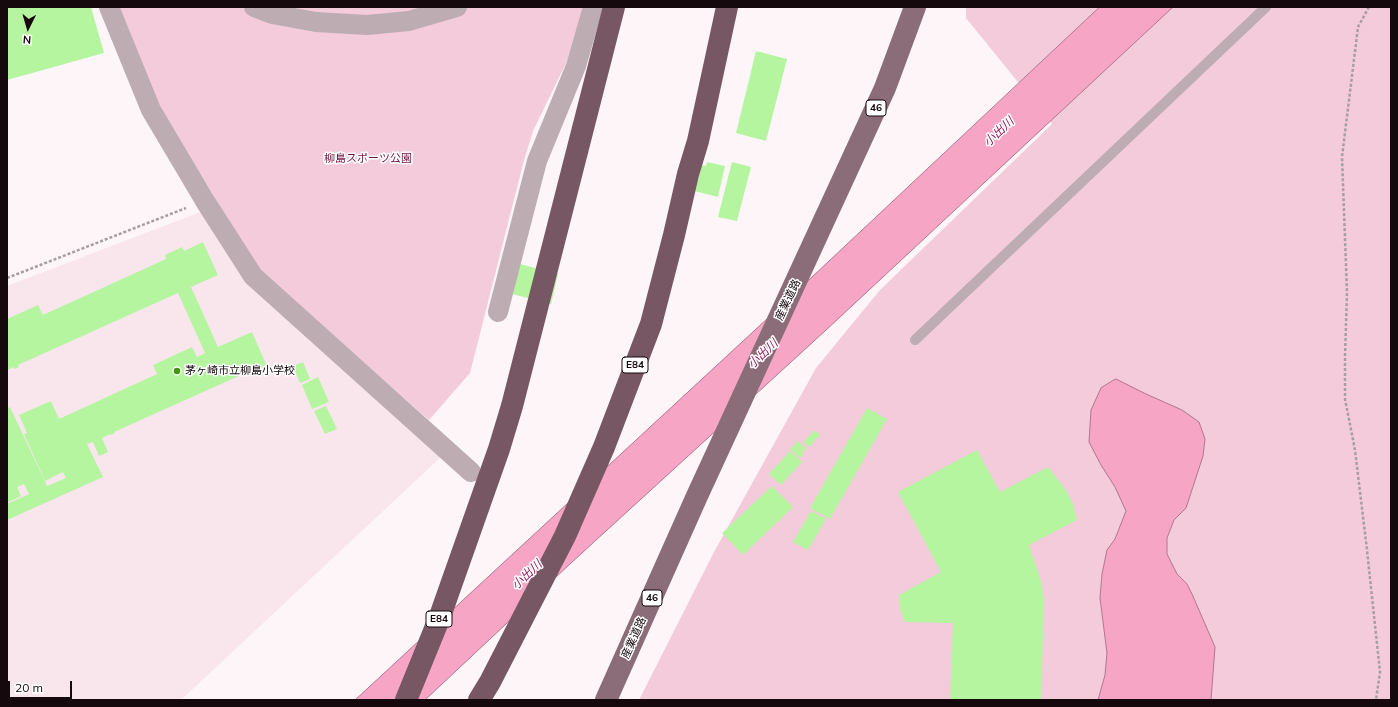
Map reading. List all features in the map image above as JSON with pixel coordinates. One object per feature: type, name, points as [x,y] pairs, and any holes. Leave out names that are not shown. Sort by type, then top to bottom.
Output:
[{"type":"highway","name":"E84","points":[[406,700],[439,619],[508,420],[614,7]]},
{"type":"highway","name":"E84","points":[[479,700],[490,682],[565,536],[604,447],[651,324],[698,141],[727,7]]},
{"type":"main road","name":"産業道路","points":[[606,700],[697,496],[885,88],[915,7]]},
{"type":"street","points":[[109,7],[151,110],[205,201],[253,276],[471,472]]},
{"type":"street","points":[[254,7],[272,14],[316,22],[367,25],[409,21],[457,7]]},
{"type":"street","points":[[498,312],[537,160],[576,66],[593,7]]},
{"type":"lane","points":[[915,340],[1266,7]]},
{"type":"path","points":[[1369,7],[1358,27],[1342,157],[1347,293],[1345,399],[1356,466],[1367,550],[1380,672],[1376,700]]},
{"type":"path","points":[[7,278],[205,201]]},
{"type":"shaded area","name":"茅ヶ崎市立柳島小学校","points":[[203,211],[442,456],[181,700],[7,700],[7,286]]},
{"type":"green space","name":"柳島スポーツ公園","points":[[117,7],[583,7],[567,61],[533,131],[524,160],[470,373],[429,420],[261,272],[158,106]]},
{"type":"green space","points":[[966,7],[1391,7],[1391,700],[639,700],[714,552],[816,368],[880,290],[1052,124],[966,18]]},
{"type":"water","name":"小出川","points":[[1100,7],[1173,7],[825,331],[571,563],[425,700],[355,700],[795,293]]},
{"type":"water","points":[[1116,379],[1182,410],[1199,422],[1205,439],[1203,456],[1186,508],[1174,520],[1167,538],[1167,554],[1177,574],[1187,584],[1215,647],[1211,700],[1098,700],[1105,675],[1107,653],[1100,598],[1102,574],[1107,550],[1115,539],[1126,511],[1115,487],[1089,442],[1091,410],[1101,388]]},
{"type":"building","points":[[7,7],[91,7],[104,53],[7,80]]},
{"type":"building","points":[[756,51],[787,59],[766,141],[736,133]]},
{"type":"building","points":[[707,162],[725,166],[718,197],[675,186],[696,164],[706,166]]},
{"type":"building","points":[[732,162],[751,167],[737,221],[718,217]]},
{"type":"building","points":[[203,242],[218,275],[191,287],[218,347],[252,332],[266,364],[264,365],[265,367],[259,369],[259,367],[102,438],[108,452],[99,456],[93,442],[87,444],[103,477],[7,520],[7,504],[29,494],[24,484],[17,487],[21,496],[7,503],[7,409],[10,407],[47,486],[66,478],[63,472],[45,481],[24,434],[27,433],[19,415],[51,401],[59,419],[157,374],[153,365],[192,347],[197,357],[205,353],[178,293],[18,365],[19,367],[14,369],[14,367],[7,370],[7,319],[38,305],[43,315],[166,259],[165,255],[182,247],[184,251]]},
{"type":"building","points":[[516,263],[558,274],[551,304],[508,293]]},
{"type":"building","points":[[303,362],[310,379],[300,383],[293,366]]},
{"type":"building","points":[[318,377],[329,402],[312,409],[302,385]]},
{"type":"building","points":[[326,406],[337,429],[325,434],[314,411]]},
{"type":"building","points":[[867,408],[887,419],[830,519],[810,508]]},
{"type":"building","points":[[815,430],[820,435],[809,447],[803,442]]},
{"type":"building","points":[[798,441],[806,449],[800,458],[790,449]]},
{"type":"building","points":[[977,450],[1000,492],[1048,467],[1066,490],[1073,504],[1077,520],[1029,545],[1041,581],[1044,599],[1041,700],[950,700],[953,623],[905,622],[900,609],[899,595],[941,572],[898,492]]},
{"type":"building","points":[[790,451],[802,462],[781,485],[769,474]]},
{"type":"building","points":[[772,486],[793,507],[743,555],[722,533]]},
{"type":"building","points":[[811,511],[826,519],[808,550],[793,542]]},
{"type":"place","name":"茅ヶ崎市立柳島小学校","points":[[177,371]]}]
